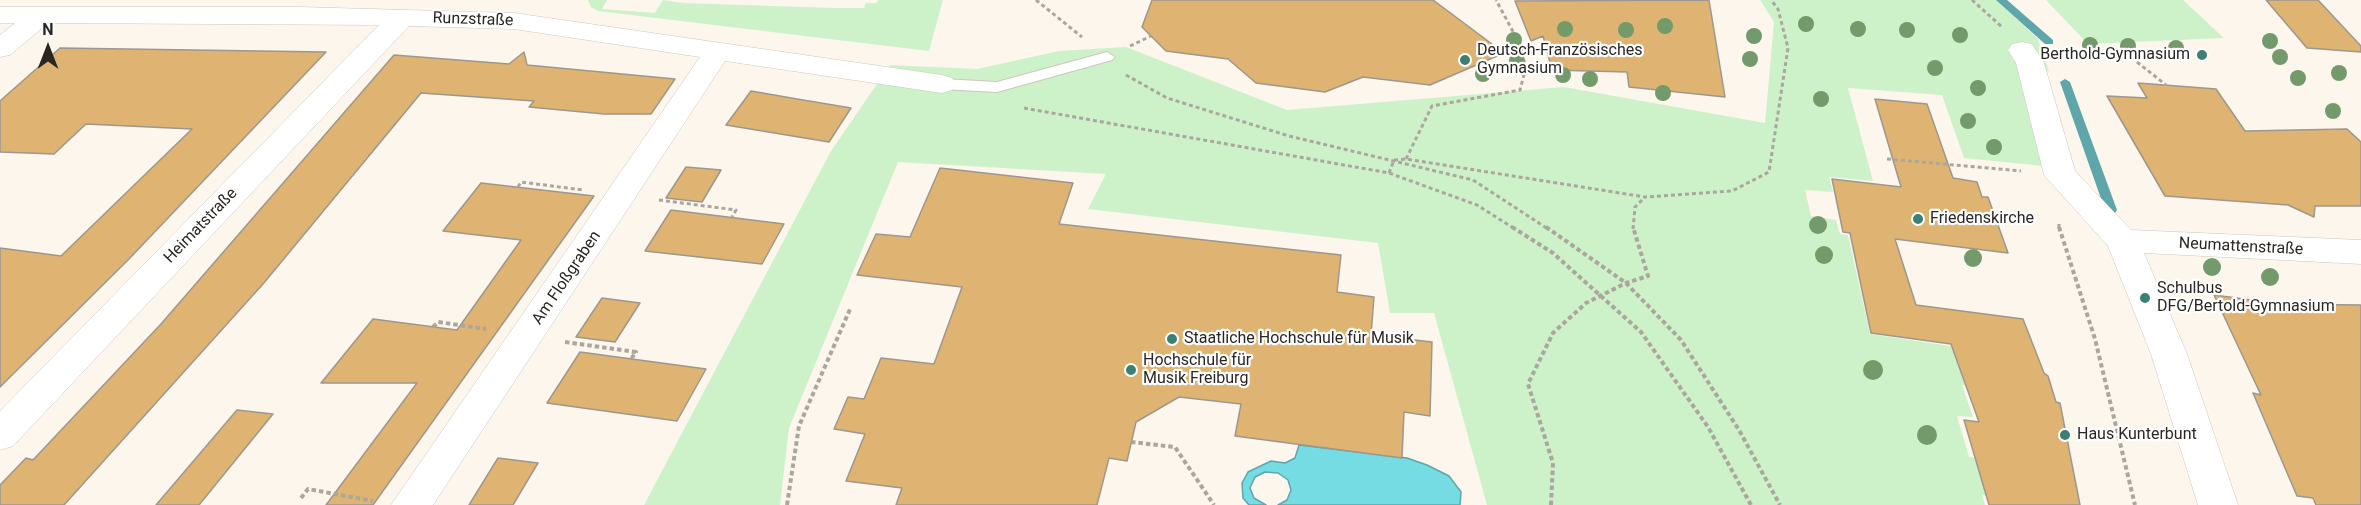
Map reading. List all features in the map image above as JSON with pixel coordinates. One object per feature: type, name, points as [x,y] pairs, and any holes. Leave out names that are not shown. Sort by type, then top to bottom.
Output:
[{"type":"street","points":[[514,21],[532,0]]},
{"type":"street","name":"Runzstraße","points":[[0,15],[514,21],[942,84]]},
{"type":"street","points":[[0,48],[41,15]]},
{"type":"street","name":"Heimatstraße","points":[[0,435],[402,18]]},
{"type":"street","name":"Am Floßgraben","points":[[411,505],[719,50]]},
{"type":"street","points":[[2022,51],[2030,63],[2060,174],[2122,241],[2169,354],[2218,505]]},
{"type":"street","name":"Neumattenstraße","points":[[2122,241],[2361,252]]},
{"type":"lane","points":[[942,84],[997,87],[1107,57]]},
{"type":"path","points":[[1406,159],[1432,105],[1520,90],[1525,71],[1523,50],[1513,27],[1496,0]]},
{"type":"path","points":[[1394,160],[1406,159],[1645,197],[1732,191],[1769,172],[1788,48],[1778,9],[1771,0]]},
{"type":"path","points":[[1972,0],[2007,31],[2022,51]]},
{"type":"path","points":[[2137,62],[2166,85]]},
{"type":"path","points":[[1132,80],[1167,98],[1289,136],[1473,180],[1582,251],[1626,283],[1681,340],[1739,430],[1780,505]]},
{"type":"path","points":[[1022,108],[1389,173],[1477,205],[1553,253],[1641,332],[1708,427],[1751,505]]},
{"type":"path","points":[[1887,159],[2060,174],[2059,231],[2096,339],[2135,505]]},
{"type":"path","points":[[1389,173],[1394,160]]},
{"type":"path","points":[[1551,505],[1553,463],[1528,384],[1553,333],[1586,303],[1600,294],[1648,276],[1633,230],[1635,207],[1645,197]]},
{"type":"path","points":[[788,505],[799,426],[850,307]]},
{"type":"path","points":[[1131,442],[1175,447],[1214,505]]},
{"type":"path","points":[[301,498],[308,489],[376,501]]},
{"type":"green space","points":[[588,0],[607,0],[602,9],[655,13],[663,0],[683,3],[864,8],[866,3],[876,3],[878,0],[943,0],[929,51],[598,11],[591,7]]},
{"type":"green space","points":[[1760,0],[1997,0],[2038,39],[2049,71],[2024,71],[2053,167],[1964,158],[1942,95],[1848,88],[1873,181],[1829,177],[1833,192],[1805,190],[1811,216],[1836,220],[1840,234],[1848,235],[1870,334],[1977,350],[1983,388],[1962,385],[1973,417],[1957,416],[1969,457],[1985,458],[1996,497],[1982,495],[1985,505],[1487,505],[1434,313],[1390,313],[1378,243],[1088,209],[1106,174],[898,162],[789,428],[780,505],[644,505],[831,151],[890,65],[977,69],[1059,51],[1126,47],[1287,110],[1564,87],[1765,123],[1774,22]]},
{"type":"green space","points":[[2046,0],[2183,0],[2224,38],[2088,44]]},
{"type":"water","points":[[1299,445],[1407,458],[1427,465],[1449,476],[1461,492],[1460,505],[1278,505],[1287,500],[1291,490],[1288,480],[1278,473],[1265,472],[1255,477],[1250,488],[1254,498],[1266,505],[1249,505],[1243,498],[1242,483],[1248,472],[1271,461],[1285,463],[1295,458]]},
{"type":"building","points":[[1152,0],[1433,0],[1504,53],[1430,85],[1363,77],[1325,92],[1256,83],[1228,59],[1166,51],[1142,27]]},
{"type":"building","points":[[1709,0],[1725,97],[1629,87],[1627,72],[1552,70],[1543,36],[1531,41],[1515,1]]},
{"type":"building","points":[[2266,0],[2318,0],[2361,46],[2361,52],[2307,48]]},
{"type":"building","points":[[60,48],[326,52],[128,260],[0,387],[0,248],[61,256],[192,129],[86,124],[54,154],[0,152],[0,101]]},
{"type":"building","points":[[524,52],[527,65],[675,79],[651,114],[604,114],[529,107],[534,101],[421,93],[263,284],[64,505],[0,505],[0,485],[26,458],[33,460],[161,324],[394,55],[509,64]]},
{"type":"building","points":[[2138,83],[2216,89],[2245,131],[2347,129],[2361,142],[2361,206],[2315,206],[2314,217],[2288,205],[2165,196],[2107,96],[2147,98]]},
{"type":"building","points":[[751,91],[851,108],[829,142],[726,125]]},
{"type":"building","points":[[1875,99],[1927,104],[1953,178],[1977,182],[1982,197],[1988,197],[2008,253],[1895,239],[1916,305],[2023,319],[2044,373],[2048,376],[2056,402],[2060,403],[2080,505],[1989,505],[1964,420],[1979,422],[1951,344],[1871,333],[1850,233],[1843,232],[1832,179],[1901,187]]},
{"type":"building","points":[[686,167],[721,170],[702,202],[666,198]]},
{"type":"building","name":"Hochschule für Musik Freiburg","points":[[940,168],[1073,183],[1059,224],[1341,255],[1337,292],[1374,297],[1371,335],[1432,342],[1430,416],[1404,412],[1402,458],[1235,436],[1241,404],[1179,397],[1136,422],[1127,461],[1109,458],[1097,505],[896,505],[902,488],[846,481],[865,434],[834,429],[848,397],[864,399],[881,358],[934,364],[962,287],[857,275],[876,234],[910,237]]},
{"type":"building","points":[[481,183],[594,196],[373,505],[326,505],[417,383],[321,383],[373,319],[457,330],[521,240],[443,231]]},
{"type":"building","points":[[671,210],[784,224],[762,264],[645,251]]},
{"type":"building","points":[[2214,295],[2281,304],[2361,305],[2361,505],[2316,505],[2313,498],[2297,496],[2253,393],[2261,395]]},
{"type":"building","points":[[602,298],[640,303],[615,342],[576,337]]},
{"type":"building","points":[[580,352],[706,369],[677,421],[547,403]]},
{"type":"building","points":[[237,410],[273,414],[199,505],[156,505]]},
{"type":"building","points":[[498,458],[538,463],[513,505],[469,505]]},
{"type":"waterway","points":[[2001,0],[2049,42]]},
{"type":"waterway","points":[[2065,82],[2111,210]]},
{"type":"place","name":"Berthold-Gymnasium","points":[[2202,55]]},
{"type":"place","name":"Deutsch-Französisches Gymnasium","points":[[1465,60]]},
{"type":"place","name":"Friedenskirche","points":[[1918,219]]},
{"type":"place","name":"Schulbus DFG/Bertold-Gymnasium","points":[[2145,298]]},
{"type":"place","name":"Staatliche Hochschule für Musik","points":[[1172,339]]},
{"type":"place","name":"Hochschule für Musik Freiburg","points":[[1131,370]]},
{"type":"place","name":"Haus Kunterbunt","points":[[2065,435]]}]
